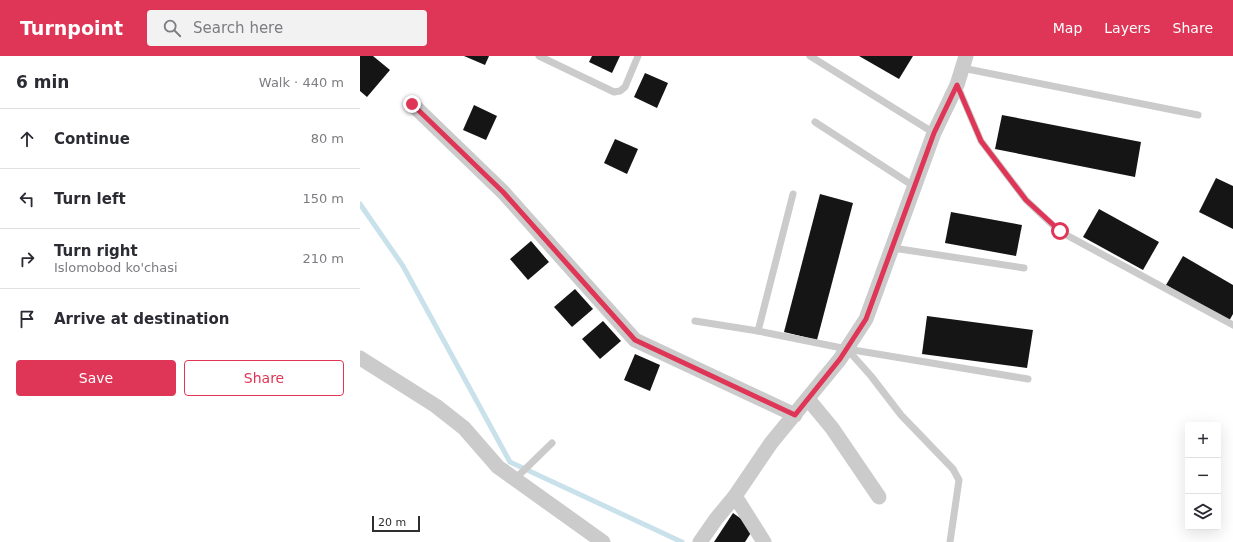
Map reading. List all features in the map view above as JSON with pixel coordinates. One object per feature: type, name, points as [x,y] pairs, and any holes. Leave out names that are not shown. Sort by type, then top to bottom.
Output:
[{"type":"street","points":[[700,542],[735,496],[771,443],[808,399],[846,349],[866,319],[934,133],[957,85],[964,62]]},
{"type":"street","points":[[412,104],[503,192],[635,340],[795,415]]},
{"type":"street","points":[[360,358],[436,406],[464,428],[498,467],[517,476],[603,542]]},
{"type":"street","points":[[808,399],[832,428],[879,497]]},
{"type":"street","points":[[735,496],[764,542]]},
{"type":"lane","points":[[539,56],[614,92],[620,91],[625,87],[638,56]]},
{"type":"lane","points":[[810,56],[934,133]]},
{"type":"lane","points":[[964,62],[1198,115]]},
{"type":"lane","points":[[957,85],[981,141],[1026,200],[1060,231],[1233,325]]},
{"type":"lane","points":[[815,122],[915,187]]},
{"type":"lane","points":[[758,331],[792,194]]},
{"type":"lane","points":[[893,248],[1024,268]]},
{"type":"lane","points":[[695,321],[758,331],[846,349],[1028,379]]},
{"type":"lane","points":[[846,349],[871,376],[901,415],[953,470],[959,480],[950,542]]},
{"type":"lane","points":[[517,476],[552,443]]},
{"type":"building","points":[[360,56],[373,56],[390,70],[367,97],[360,91]]},
{"type":"building","points":[[464,56],[489,56],[485,65]]},
{"type":"building","points":[[592,56],[620,56],[612,73],[589,62]]},
{"type":"building","points":[[859,56],[913,56],[899,79]]},
{"type":"building","points":[[645,73],[668,83],[657,108],[634,97]]},
{"type":"building","points":[[474,105],[497,116],[486,140],[463,130]]},
{"type":"building","points":[[1002,115],[1141,142],[1135,177],[995,149]]},
{"type":"building","points":[[615,139],[638,149],[627,174],[604,163]]},
{"type":"building","points":[[1216,178],[1233,186],[1233,229],[1199,212]]},
{"type":"building","points":[[820,194],[853,203],[817,340],[784,332]]},
{"type":"building","points":[[1099,209],[1159,242],[1143,270],[1083,237]]},
{"type":"building","points":[[951,212],[1022,225],[1016,256],[945,243]]},
{"type":"building","points":[[531,241],[549,262],[528,280],[510,259]]},
{"type":"building","points":[[1183,256],[1233,285],[1233,314],[1229,321],[1166,285]]},
{"type":"building","points":[[575,289],[593,309],[572,327],[554,307]]},
{"type":"building","points":[[927,316],[1033,330],[1027,368],[922,354]]},
{"type":"building","points":[[603,321],[621,341],[600,359],[582,339]]},
{"type":"building","points":[[635,354],[660,365],[650,391],[624,380]]},
{"type":"building","points":[[733,513],[754,528],[745,542],[714,542]]},
{"type":"waterway","points":[[360,204],[403,266],[510,462],[682,542]]},
{"type":"route","points":[[412,104],[503,192],[635,340],[795,415],[840,359],[866,319],[934,133],[957,85],[981,141],[1026,200],[1060,231]]}]
